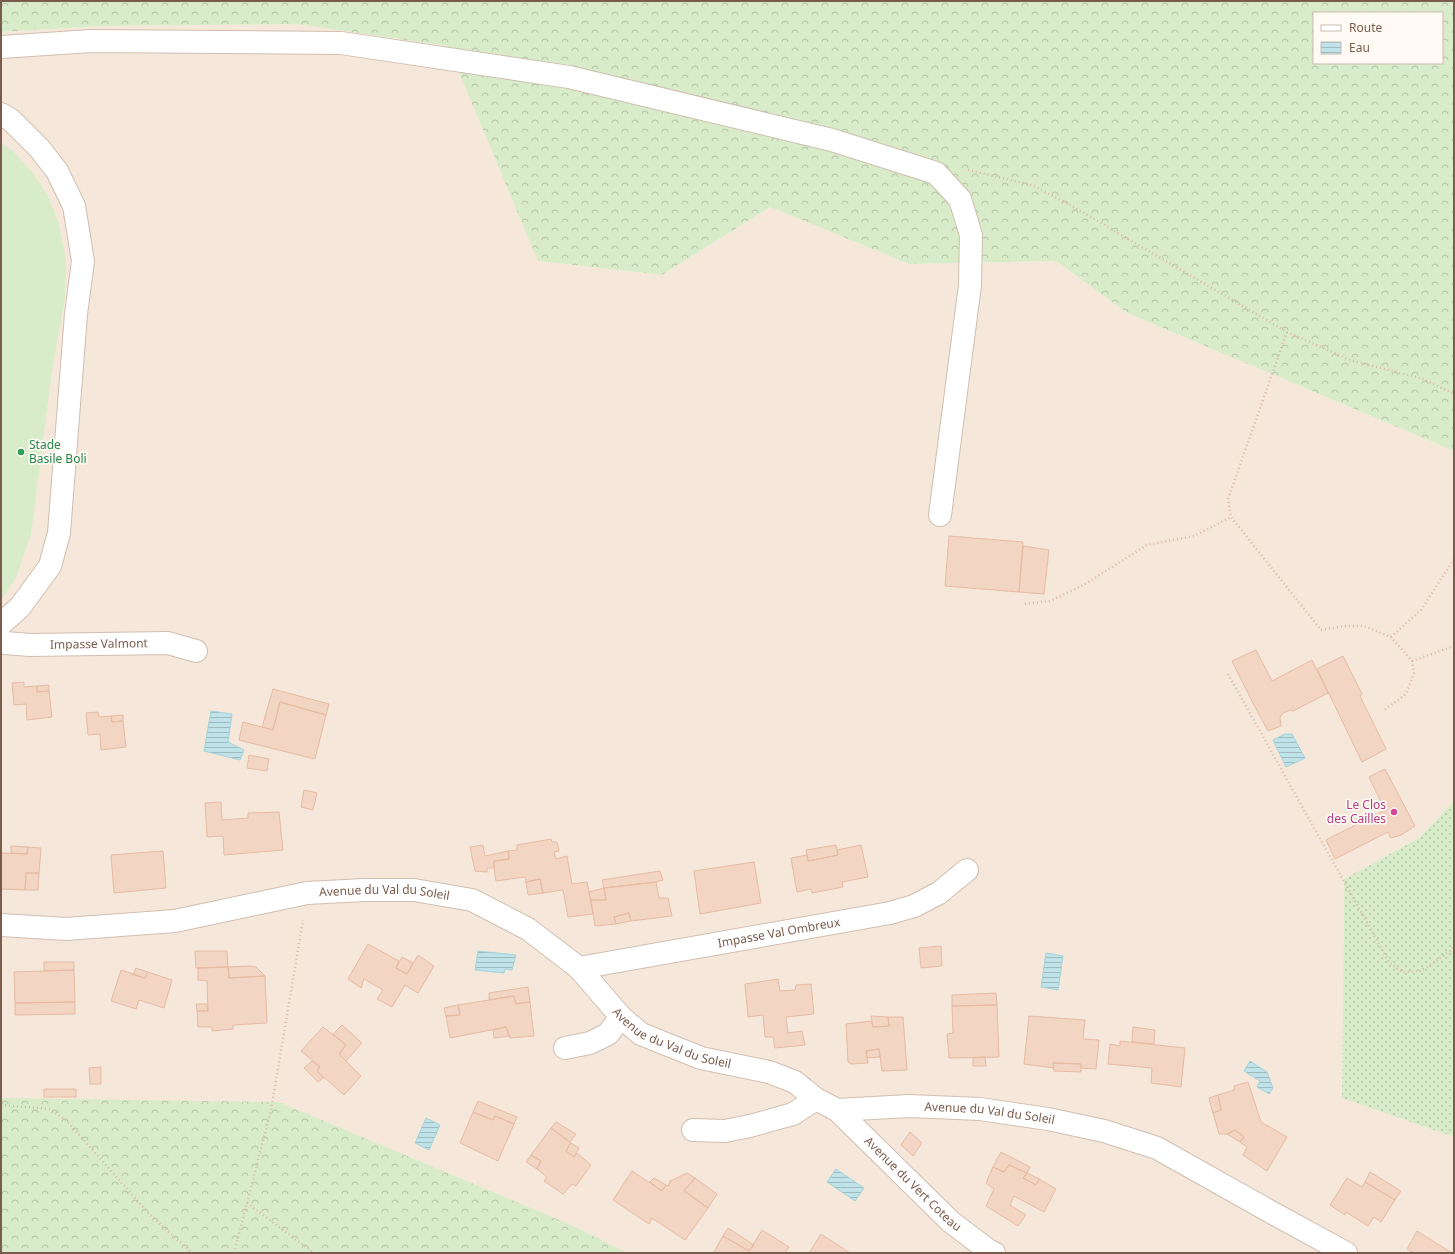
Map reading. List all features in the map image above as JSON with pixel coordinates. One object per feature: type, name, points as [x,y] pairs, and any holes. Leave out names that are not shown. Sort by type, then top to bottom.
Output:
[{"type":"street","points":[[1,47],[91,41],[341,43],[569,77],[832,140],[936,173],[960,200],[971,235],[972,257],[970,285],[940,515]]},
{"type":"street","points":[[1,114],[11,120],[40,149],[57,172],[74,206],[83,261],[76,314],[59,533],[50,566],[20,607],[1,624]]},
{"type":"street","name":"Impasse Valmont","points":[[1,640],[5,643],[30,645],[168,643],[196,651]]},
{"type":"street","name":"Impasse Val Ombreux","points":[[579,968],[890,913],[914,906],[939,893],[967,870]]},
{"type":"street","name":"Avenue du Val du Soleil","points":[[1,925],[66,929],[175,921],[307,893],[364,890],[414,890],[472,900],[528,929],[579,968],[621,1017],[641,1034],[701,1058],[769,1072],[795,1082],[816,1099],[837,1110],[909,1106],[980,1109],[1048,1119],[1104,1131],[1156,1148],[1268,1212],[1346,1253]]},
{"type":"street","points":[[565,1048],[590,1043],[608,1034],[621,1017]]},
{"type":"street","points":[[693,1130],[725,1131],[750,1126],[793,1114],[816,1099]]},
{"type":"street","name":"Avenue du Vert Coteau","points":[[837,1110],[951,1222],[994,1253]]},
{"type":"path","points":[[936,173],[967,170],[1032,185],[1079,210],[1287,332],[1350,360],[1423,379],[1454,394]]},
{"type":"path","points":[[1287,332],[1228,499],[1231,517],[1321,630],[1344,626],[1364,626],[1392,637],[1412,661],[1414,673],[1406,694],[1383,711]]},
{"type":"path","points":[[1025,604],[1050,602],[1085,584],[1147,545],[1194,536],[1231,517]]},
{"type":"path","points":[[1392,637],[1421,610],[1454,559]]},
{"type":"path","points":[[1412,661],[1454,646]]},
{"type":"path","points":[[1228,674],[1389,962],[1402,972],[1420,971],[1454,948]]},
{"type":"path","points":[[234,1253],[271,1110],[307,893]]},
{"type":"path","points":[[1,1105],[50,1109],[66,1120],[150,1216],[192,1253]]},
{"type":"path","points":[[247,1203],[314,1253]]},
{"type":"shaded area","points":[[296,24],[448,46],[539,261],[662,275],[770,207],[909,264],[1056,261],[1127,313],[1454,451],[1454,801],[1419,838],[1344,879],[1342,1097],[1454,1137],[1454,1253],[1,1253],[1,32],[104,26]]},
{"type":"green space","points":[[1,1],[1454,1],[1454,451],[1127,313],[1056,261],[909,264],[770,207],[662,275],[538,261],[448,46],[296,24],[104,26],[1,32]]},
{"type":"green space","name":"Stade Basile Boli","points":[[1,143],[12,150],[33,173],[48,196],[59,224],[66,261],[65,298],[52,371],[31,534],[16,578],[1,600]]},
{"type":"green space","points":[[1454,801],[1454,1137],[1342,1098],[1344,879],[1419,838]]},
{"type":"green space","points":[[1,1098],[279,1102],[569,1224],[627,1253],[1,1253]]},
{"type":"water","points":[[211,711],[232,714],[228,742],[244,750],[240,760],[204,751]]},
{"type":"water","points":[[1285,734],[1292,734],[1305,758],[1286,767],[1273,740]]},
{"type":"water","points":[[478,951],[516,955],[512,970],[505,969],[504,973],[475,970]]},
{"type":"water","points":[[1046,953],[1063,956],[1058,990],[1041,987]]},
{"type":"water","points":[[1250,1061],[1267,1072],[1273,1088],[1269,1094],[1257,1087],[1260,1081],[1244,1071]]},
{"type":"water","points":[[426,1118],[440,1125],[429,1150],[415,1143]]},
{"type":"water","points":[[836,1169],[864,1188],[855,1201],[827,1182]]},
{"type":"building","points":[[949,536],[1023,542],[1019,592],[945,586]]},
{"type":"building","points":[[1023,546],[1049,550],[1044,594],[1019,592]]},
{"type":"building","points":[[1256,650],[1272,681],[1312,660],[1328,693],[1293,711],[1290,710],[1283,713],[1280,717],[1281,726],[1268,731],[1232,661]]},
{"type":"building","points":[[1343,656],[1362,694],[1360,696],[1386,749],[1362,762],[1317,669]]},
{"type":"building","points":[[24,682],[24,687],[37,686],[37,692],[49,691],[52,717],[27,720],[26,704],[14,705],[12,683]]},
{"type":"building","points":[[49,685],[49,691],[37,692],[37,686]]},
{"type":"building","points":[[273,689],[329,704],[326,715],[280,702],[273,730],[262,727]]},
{"type":"building","points":[[280,702],[326,715],[315,759],[239,740],[243,722],[273,730]]},
{"type":"building","points":[[98,712],[99,717],[111,716],[112,722],[123,721],[126,747],[101,750],[100,734],[88,735],[86,713]]},
{"type":"building","points":[[123,715],[123,721],[112,722],[111,716]]},
{"type":"building","points":[[249,755],[269,759],[267,771],[247,768]]},
{"type":"building","name":"Le Clos des Cailles","points":[[1385,769],[1415,826],[1401,835],[1391,838],[1388,832],[1335,859],[1326,840],[1385,810],[1369,777]]},
{"type":"building","points":[[304,790],[317,793],[313,810],[301,807]]},
{"type":"building","points":[[221,802],[222,820],[248,818],[248,813],[279,812],[283,850],[224,855],[223,836],[207,837],[205,803]]},
{"type":"building","points":[[551,839],[552,842],[557,842],[559,851],[554,852],[556,859],[567,856],[572,884],[587,882],[593,914],[568,917],[563,890],[543,893],[540,879],[526,882],[525,877],[496,881],[494,861],[509,859],[508,851],[517,850],[517,845]]},
{"type":"building","points":[[483,845],[485,856],[508,851],[509,859],[494,861],[494,868],[487,868],[487,872],[475,871],[470,847]]},
{"type":"building","points":[[836,845],[838,855],[808,861],[806,850]]},
{"type":"building","points":[[861,845],[868,877],[842,882],[843,887],[812,893],[811,889],[797,892],[791,858],[807,855],[808,861],[838,855],[837,850]]},
{"type":"building","points":[[11,846],[28,847],[27,854],[11,853]]},
{"type":"building","points":[[28,847],[41,848],[39,873],[26,873],[25,890],[1,889],[1,853],[27,854]]},
{"type":"building","points":[[163,851],[166,888],[114,893],[111,855]]},
{"type":"building","points":[[754,862],[761,903],[700,914],[694,871]]},
{"type":"building","points":[[660,871],[663,880],[656,882],[604,888],[602,880]]},
{"type":"building","points":[[26,873],[39,873],[38,890],[25,890]]},
{"type":"building","points":[[540,879],[543,893],[528,895],[526,882]]},
{"type":"building","points":[[656,882],[659,898],[668,898],[672,916],[631,921],[629,913],[614,917],[616,924],[595,926],[591,900],[606,900],[604,888]]},
{"type":"building","points":[[604,888],[606,900],[591,900],[589,892]]},
{"type":"building","points":[[629,913],[631,921],[616,924],[614,917]]},
{"type":"building","points":[[368,944],[399,961],[396,968],[407,974],[418,955],[434,966],[418,993],[405,985],[392,1007],[377,999],[383,990],[364,979],[361,988],[348,979]]},
{"type":"building","points":[[941,946],[942,966],[921,968],[919,948]]},
{"type":"building","points":[[195,951],[227,951],[228,967],[196,968]]},
{"type":"building","points":[[402,957],[413,963],[407,974],[396,968]]},
{"type":"building","points":[[44,962],[74,962],[74,970],[44,971]]},
{"type":"building","points":[[228,967],[256,967],[265,976],[229,978]]},
{"type":"building","points":[[228,967],[229,978],[265,976],[267,1023],[233,1025],[233,1029],[212,1031],[212,1027],[198,1027],[197,1011],[208,1011],[207,981],[198,980],[198,968]]},
{"type":"building","points":[[136,968],[148,972],[145,978],[133,975]]},
{"type":"building","points":[[74,970],[75,1002],[15,1003],[14,972]]},
{"type":"building","points":[[121,970],[145,978],[148,972],[172,980],[164,1008],[139,1000],[136,1009],[111,1001]]},
{"type":"building","points":[[778,979],[780,991],[795,990],[796,985],[811,984],[814,1014],[786,1017],[788,1033],[802,1031],[805,1045],[775,1048],[773,1037],[765,1037],[763,1015],[748,1017],[745,984]]},
{"type":"building","points":[[528,987],[530,1002],[516,1004],[514,996],[489,1000],[489,993]]},
{"type":"building","points":[[996,993],[997,1005],[952,1006],[952,995]]},
{"type":"building","points":[[514,996],[516,1004],[530,1002],[534,1036],[510,1038],[506,1027],[450,1038],[446,1016],[460,1015],[458,1005]]},
{"type":"building","points":[[75,1002],[75,1014],[15,1015],[15,1003]]},
{"type":"building","points":[[196,1004],[207,1004],[208,1011],[197,1011]]},
{"type":"building","points":[[458,1005],[460,1015],[446,1016],[444,1008]]},
{"type":"building","points":[[997,1005],[999,1057],[949,1058],[947,1034],[953,1033],[952,1006]]},
{"type":"building","points":[[871,1016],[888,1017],[889,1026],[873,1027]]},
{"type":"building","points":[[1029,1016],[1085,1020],[1083,1039],[1099,1040],[1096,1069],[1081,1068],[1081,1064],[1053,1063],[1054,1068],[1024,1064]]},
{"type":"building","points":[[888,1017],[903,1017],[907,1070],[882,1071],[879,1049],[866,1051],[868,1063],[851,1064],[848,1062],[846,1024],[871,1021],[873,1027],[889,1026]]},
{"type":"building","points":[[342,1025],[362,1043],[346,1061],[339,1054],[346,1045],[333,1034]]},
{"type":"building","points":[[323,1027],[346,1045],[339,1054],[361,1076],[344,1095],[317,1071],[320,1067],[301,1051]]},
{"type":"building","points":[[506,1027],[509,1036],[494,1038],[493,1030]]},
{"type":"building","points":[[1133,1027],[1155,1030],[1154,1044],[1132,1042]]},
{"type":"building","points":[[1120,1041],[1185,1048],[1181,1087],[1151,1083],[1152,1068],[1108,1064],[1110,1044],[1120,1046]]},
{"type":"building","points":[[879,1049],[880,1057],[867,1058],[866,1051]]},
{"type":"building","points":[[985,1057],[986,1066],[973,1066],[973,1058]]},
{"type":"building","points":[[312,1061],[320,1067],[317,1071],[323,1078],[318,1082],[304,1068]]},
{"type":"building","points":[[1053,1063],[1081,1064],[1081,1072],[1054,1071]]},
{"type":"building","points":[[101,1067],[101,1084],[90,1084],[89,1068]]},
{"type":"building","points":[[1248,1082],[1261,1122],[1287,1137],[1267,1171],[1243,1155],[1247,1147],[1240,1142],[1244,1137],[1235,1130],[1227,1134],[1219,1134],[1213,1113],[1221,1110],[1218,1095],[1234,1090],[1234,1086]]},
{"type":"building","points":[[44,1089],[76,1089],[76,1097],[44,1097]]},
{"type":"building","points":[[1218,1095],[1221,1110],[1213,1113],[1209,1098]]},
{"type":"building","points":[[478,1101],[517,1117],[514,1124],[495,1116],[493,1120],[473,1112]]},
{"type":"building","points":[[473,1112],[493,1120],[495,1116],[514,1124],[498,1161],[460,1143]]},
{"type":"building","points":[[556,1122],[576,1134],[570,1142],[551,1128]]},
{"type":"building","points":[[551,1128],[571,1143],[566,1151],[574,1157],[577,1153],[591,1165],[576,1186],[572,1184],[563,1194],[544,1181],[547,1177],[537,1169],[541,1161],[531,1155]]},
{"type":"building","points":[[1235,1130],[1244,1137],[1240,1142],[1227,1134]]},
{"type":"building","points":[[910,1132],[922,1143],[913,1156],[901,1145]]},
{"type":"building","points":[[571,1143],[579,1148],[574,1157],[566,1151]]},
{"type":"building","points":[[1001,1152],[1030,1167],[1027,1173],[1009,1165],[1004,1172],[993,1167]]},
{"type":"building","points":[[531,1155],[541,1161],[537,1169],[526,1162]]},
{"type":"building","points":[[1009,1165],[1027,1173],[1023,1178],[1036,1185],[1039,1179],[1056,1189],[1044,1212],[1014,1196],[1010,1205],[1026,1215],[1018,1226],[986,1206],[994,1189],[986,1183],[993,1167],[1004,1172]]},
{"type":"building","points":[[632,1171],[662,1191],[666,1185],[668,1186],[670,1181],[687,1173],[695,1178],[684,1191],[708,1208],[685,1240],[652,1218],[649,1224],[613,1200]]},
{"type":"building","points":[[1370,1172],[1401,1191],[1395,1200],[1365,1182]]},
{"type":"building","points":[[1027,1173],[1039,1179],[1036,1185],[1023,1178]]},
{"type":"building","points":[[654,1178],[666,1185],[662,1191],[650,1182]]},
{"type":"building","points":[[695,1178],[717,1194],[708,1208],[684,1191]]},
{"type":"building","points":[[1347,1178],[1362,1187],[1365,1182],[1395,1200],[1381,1222],[1374,1217],[1368,1226],[1346,1212],[1345,1215],[1330,1205]]},
{"type":"building","points":[[728,1228],[754,1245],[749,1251],[723,1236]]},
{"type":"building","points":[[762,1230],[789,1247],[785,1253],[714,1252],[723,1236],[749,1251]]},
{"type":"building","points":[[1417,1231],[1452,1253],[1414,1253],[1407,1249]]},
{"type":"building","points":[[821,1234],[850,1253],[809,1253]]},
{"type":"place","name":"Stade Basile Boli","points":[[21,452]]},
{"type":"place","name":"Le Clos des Cailles","points":[[1394,812]]}]
